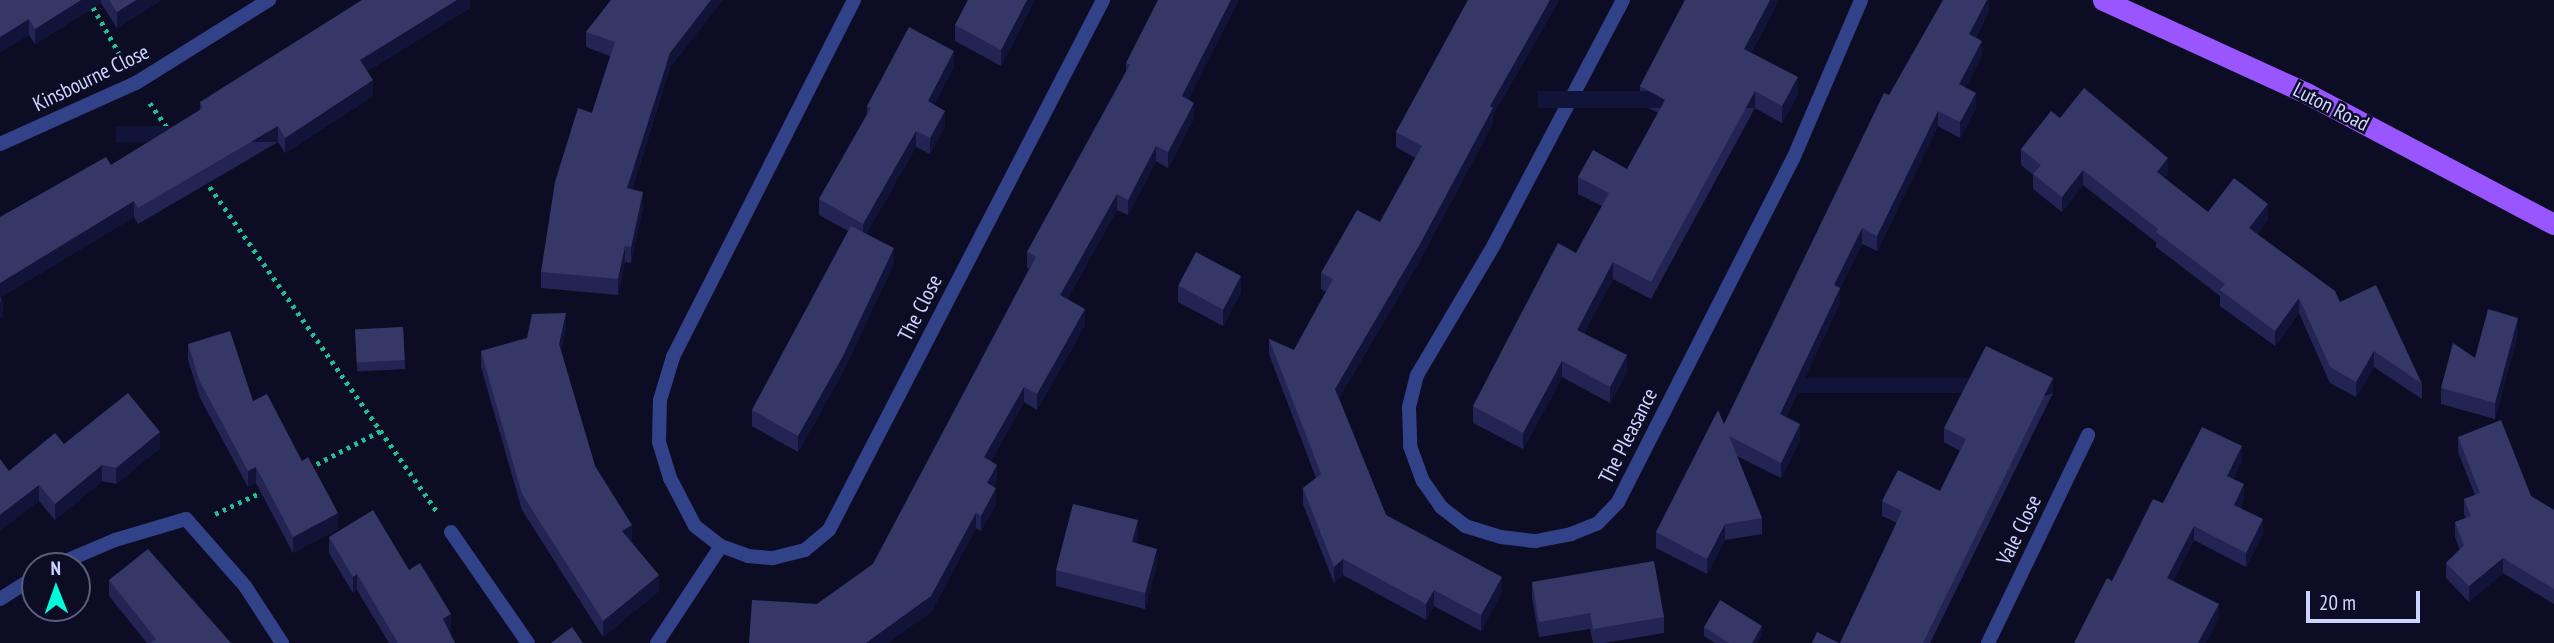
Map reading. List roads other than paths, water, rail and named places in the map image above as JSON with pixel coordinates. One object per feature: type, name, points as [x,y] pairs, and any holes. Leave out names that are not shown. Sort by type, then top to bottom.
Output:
[{"type":"main road","name":"Luton Road","points":[[2103,0],[2308,94],[2554,224]]},
{"type":"street","name":"Kinsbourne Close","points":[[0,144],[136,83],[269,0]]},
{"type":"street","name":"The Close","points":[[854,0],[673,358],[660,400],[659,442],[670,478],[695,526],[721,546],[773,558],[805,550],[829,530],[1103,0]]},
{"type":"street","name":"The Pleasance","points":[[1623,0],[1494,245],[1417,375],[1409,408],[1410,446],[1423,481],[1441,508],[1465,526],[1501,537],[1536,541],[1572,534],[1598,523],[1618,502],[1793,159],[1861,0]]},
{"type":"street","name":"Vale Close","points":[[1988,643],[2088,435]]},
{"type":"street","points":[[87,552],[115,540],[186,519],[245,586],[282,643]]},
{"type":"street","points":[[451,532],[528,643]]},
{"type":"street","points":[[657,643],[721,546]]},
{"type":"street","points":[[0,599],[21,586]]}]
